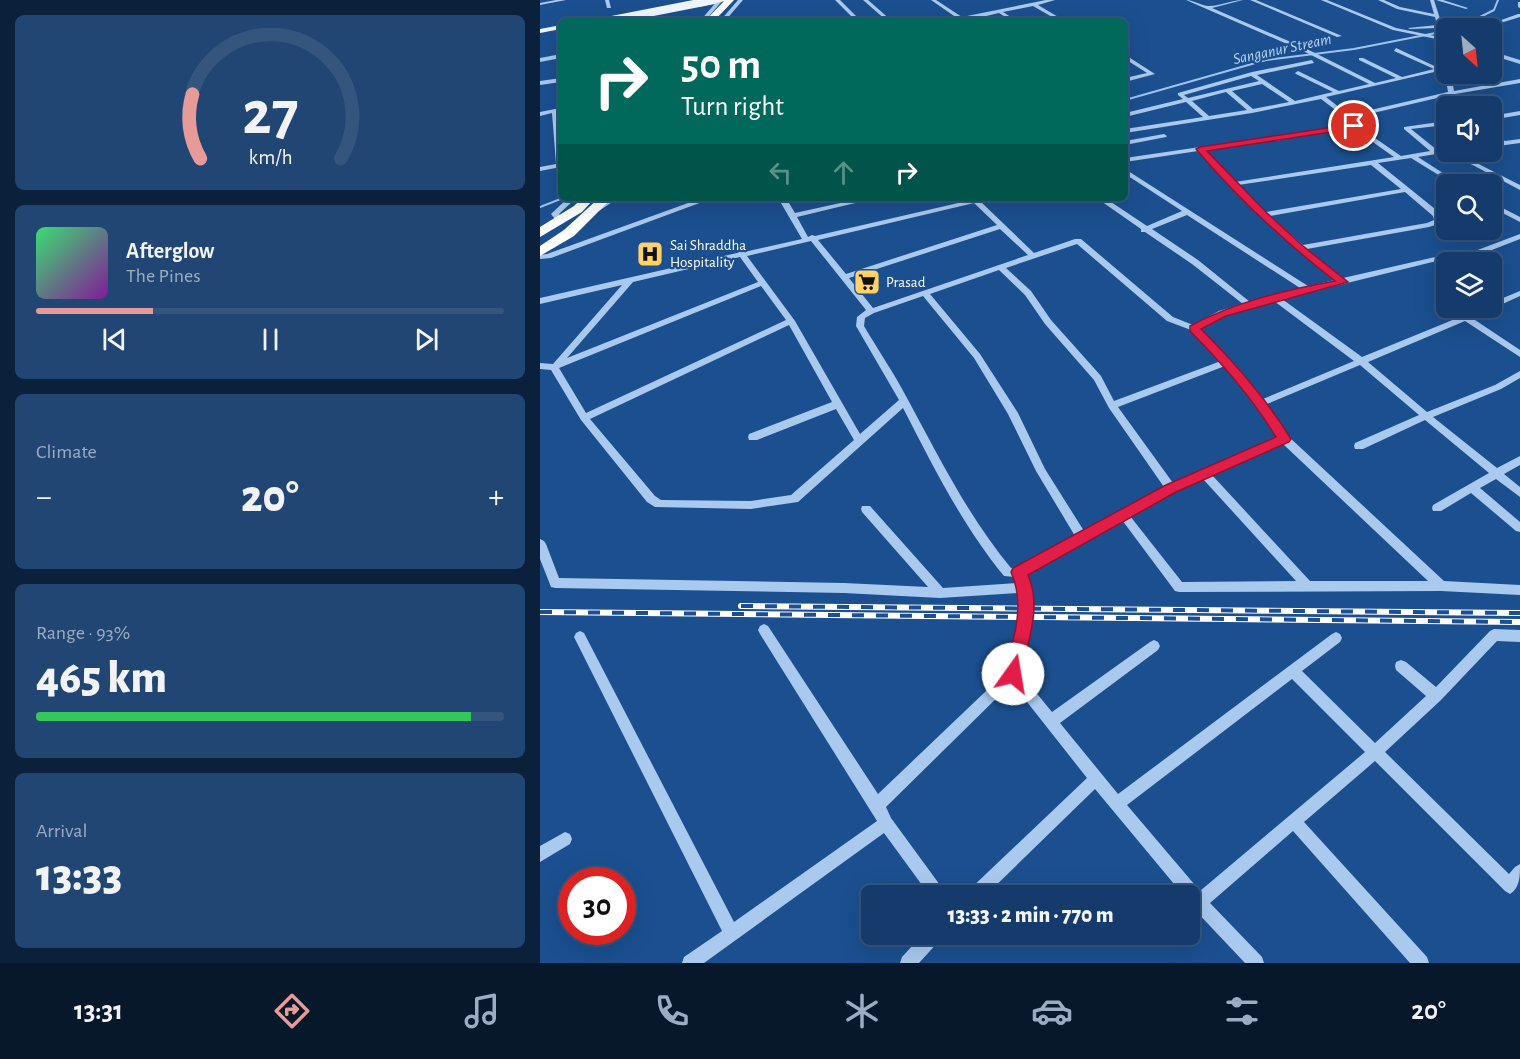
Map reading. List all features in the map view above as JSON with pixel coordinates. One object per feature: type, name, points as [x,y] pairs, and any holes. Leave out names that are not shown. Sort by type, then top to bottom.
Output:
[{"type":"highway","points":[[711,18],[722,0]]},
{"type":"highway","points":[[719,18],[739,0]]},
{"type":"highway","points":[[560,238],[546,239],[540,235],[556,222],[592,203]]},
{"type":"highway","points":[[540,252],[578,225],[592,203]]},
{"type":"highway","points":[[556,222],[578,225]]},
{"type":"main road","points":[[614,18],[704,0]]},
{"type":"main road","points":[[625,18],[677,5],[722,0]]},
{"type":"main road","points":[[623,18],[722,0]]},
{"type":"main road","points":[[540,32],[558,29]]},
{"type":"street","points":[[540,4],[564,0]]},
{"type":"street","points":[[607,0],[609,7]]},
{"type":"street","points":[[705,18],[722,0]]},
{"type":"street","points":[[724,18],[739,0]]},
{"type":"street","points":[[837,0],[856,18]]},
{"type":"street","points":[[865,0],[886,18]]},
{"type":"street","points":[[933,0],[959,18]]},
{"type":"street","points":[[1015,0],[1025,6]]},
{"type":"street","points":[[970,18],[1053,0]]},
{"type":"street","points":[[1188,0],[1307,51],[1375,86]]},
{"type":"street","points":[[1207,8],[1241,0]]},
{"type":"street","points":[[1252,0],[1339,36]]},
{"type":"street","points":[[1323,0],[1395,29],[1436,36]]},
{"type":"street","points":[[1380,0],[1400,8],[1436,16],[1432,0]]},
{"type":"street","points":[[1438,0],[1466,8]]},
{"type":"street","points":[[1034,4],[1058,18]]},
{"type":"street","points":[[999,11],[1010,18]]},
{"type":"street","points":[[1502,21],[1520,15]]},
{"type":"street","points":[[1395,29],[1436,27]]},
{"type":"street","points":[[1396,50],[1436,67]]},
{"type":"street","points":[[1502,56],[1518,60]]},
{"type":"street","points":[[540,60],[558,57]]},
{"type":"street","points":[[1361,58],[1403,79]]},
{"type":"street","points":[[1128,59],[1152,74],[1128,80]]},
{"type":"street","points":[[1208,118],[1180,94],[1252,74],[1311,62]]},
{"type":"street","points":[[1128,131],[1294,103],[1436,72]]},
{"type":"street","points":[[1298,73],[1339,93]]},
{"type":"street","points":[[1252,74],[1294,103]]},
{"type":"street","points":[[540,83],[558,80]]},
{"type":"street","points":[[1348,117],[1450,93],[1520,81]]},
{"type":"street","points":[[1128,114],[1263,82]]},
{"type":"street","points":[[1449,84],[1453,96]]},
{"type":"street","points":[[1227,90],[1252,111]]},
{"type":"street","points":[[1322,97],[1348,117],[1354,126],[1398,157]]},
{"type":"street","points":[[540,114],[558,110]]},
{"type":"street","points":[[1133,113],[1151,127]]},
{"type":"street","points":[[1502,116],[1520,113]]},
{"type":"street","points":[[1436,124],[1406,128],[1436,153]]},
{"type":"street","points":[[1128,160],[1354,126]]},
{"type":"street","points":[[1128,142],[1164,136]]},
{"type":"street","points":[[1502,140],[1520,148]]},
{"type":"street","points":[[1502,144],[1520,141]]},
{"type":"street","points":[[1200,149],[1263,215],[1299,248],[1343,282]]},
{"type":"street","points":[[1232,184],[1436,153]]},
{"type":"street","points":[[1412,156],[1441,174]]},
{"type":"street","points":[[1299,248],[1429,225],[1438,220],[1437,216],[1372,162]]},
{"type":"street","points":[[1470,162],[1520,188]]},
{"type":"street","points":[[540,169],[558,165]]},
{"type":"street","points":[[1128,173],[1307,289]]},
{"type":"street","points":[[1263,215],[1406,190]]},
{"type":"street","points":[[556,222],[555,214],[569,201]]},
{"type":"street","points":[[540,257],[701,201]]},
{"type":"street","points":[[784,201],[809,237],[845,277],[871,311]]},
{"type":"street","points":[[793,216],[859,201]]},
{"type":"street","points":[[540,300],[968,201]]},
{"type":"street","points":[[973,201],[1033,256]]},
{"type":"street","points":[[1104,201],[1144,230],[1195,262],[1249,305]]},
{"type":"street","points":[[1502,210],[1520,220]]},
{"type":"street","points":[[1144,230],[1186,212]]},
{"type":"street","points":[[845,277],[1001,226]]},
{"type":"street","points":[[1194,328],[1222,313],[1249,305],[1457,254],[1476,253],[1520,236]]},
{"type":"street","points":[[1284,439],[1171,488],[1019,572],[1008,573],[991,553],[946,480],[904,401],[860,326],[861,316],[1078,242],[1170,318],[1194,328],[1227,362],[1261,403],[1284,439],[1441,586]]},
{"type":"street","points":[[741,254],[791,321],[860,441]]},
{"type":"street","points":[[1001,268],[1028,293],[1048,322],[1098,378],[1112,406],[1171,488]]},
{"type":"street","points":[[554,367],[632,279]]},
{"type":"street","points":[[540,366],[554,367],[762,283]]},
{"type":"street","points":[[1502,301],[1520,293]]},
{"type":"street","points":[[926,294],[977,356],[1014,413],[1041,471],[1082,538]]},
{"type":"street","points":[[1277,299],[1362,362],[1520,493]]},
{"type":"street","points":[[1261,403],[1467,318],[1520,354]]},
{"type":"street","points":[[584,418],[791,321]]},
{"type":"street","points":[[1112,406],[1227,362]]},
{"type":"street","points":[[554,367],[584,418],[651,499],[659,504],[751,505],[794,499],[904,401]]},
{"type":"street","points":[[1359,446],[1498,387],[1520,374]]},
{"type":"street","points":[[753,438],[838,404]]},
{"type":"street","points":[[1437,508],[1520,460]]},
{"type":"street","points":[[1204,474],[1308,587]]},
{"type":"street","points":[[1471,487],[1520,528]]},
{"type":"street","points":[[866,509],[940,593]]},
{"type":"street","points":[[1123,514],[1179,587],[1441,586],[1520,590]]},
{"type":"street","points":[[540,544],[555,583],[844,588],[940,593],[1026,587]]},
{"type":"street","points":[[877,805],[1013,674],[1026,617],[1026,587],[1019,572]]},
{"type":"street","points":[[764,630],[877,805],[886,823],[932,885]]},
{"type":"street","points":[[1200,901],[1376,751],[1436,696],[1494,635],[1520,636]]},
{"type":"street","points":[[580,637],[732,934]]},
{"type":"street","points":[[1118,803],[1336,638]]},
{"type":"street","points":[[1051,721],[1154,646]]},
{"type":"street","points":[[1401,666],[1436,696]]},
{"type":"street","points":[[1292,670],[1510,886],[1520,872]]},
{"type":"street","points":[[1013,674],[1096,779],[1185,885]]},
{"type":"street","points":[[985,885],[1096,779]]},
{"type":"street","points":[[1295,822],[1421,963]]},
{"type":"street","points":[[690,963],[886,823]]},
{"type":"street","points":[[540,854],[565,839]]},
{"type":"street","points":[[1200,903],[1256,963]]},
{"type":"street","points":[[908,963],[924,945]]},
{"type":"waterway","name":"Sanganur Stream","points":[[1478,18],[1494,10],[1498,0]]},
{"type":"waterway","name":"Sanganur Stream","points":[[1128,99],[1266,60],[1354,49],[1436,33]]},
{"type":"waterway","name":"Sanganur Stream","points":[[540,207],[558,200]]},
{"type":"railway","points":[[741,606],[1520,613]]},
{"type":"railway","points":[[540,612],[1520,622]]},
{"type":"place","name":"Sai Shraddha Hospitality","points":[[650,254]]},
{"type":"place","name":"Prasad","points":[[867,282]]},
{"type":"route","points":[[1013,674],[1026,617],[1026,587],[1019,572],[1171,488],[1284,439],[1261,403],[1227,362],[1194,328],[1222,313],[1307,289],[1343,282],[1299,248],[1263,215],[1200,149],[1354,126]]}]
